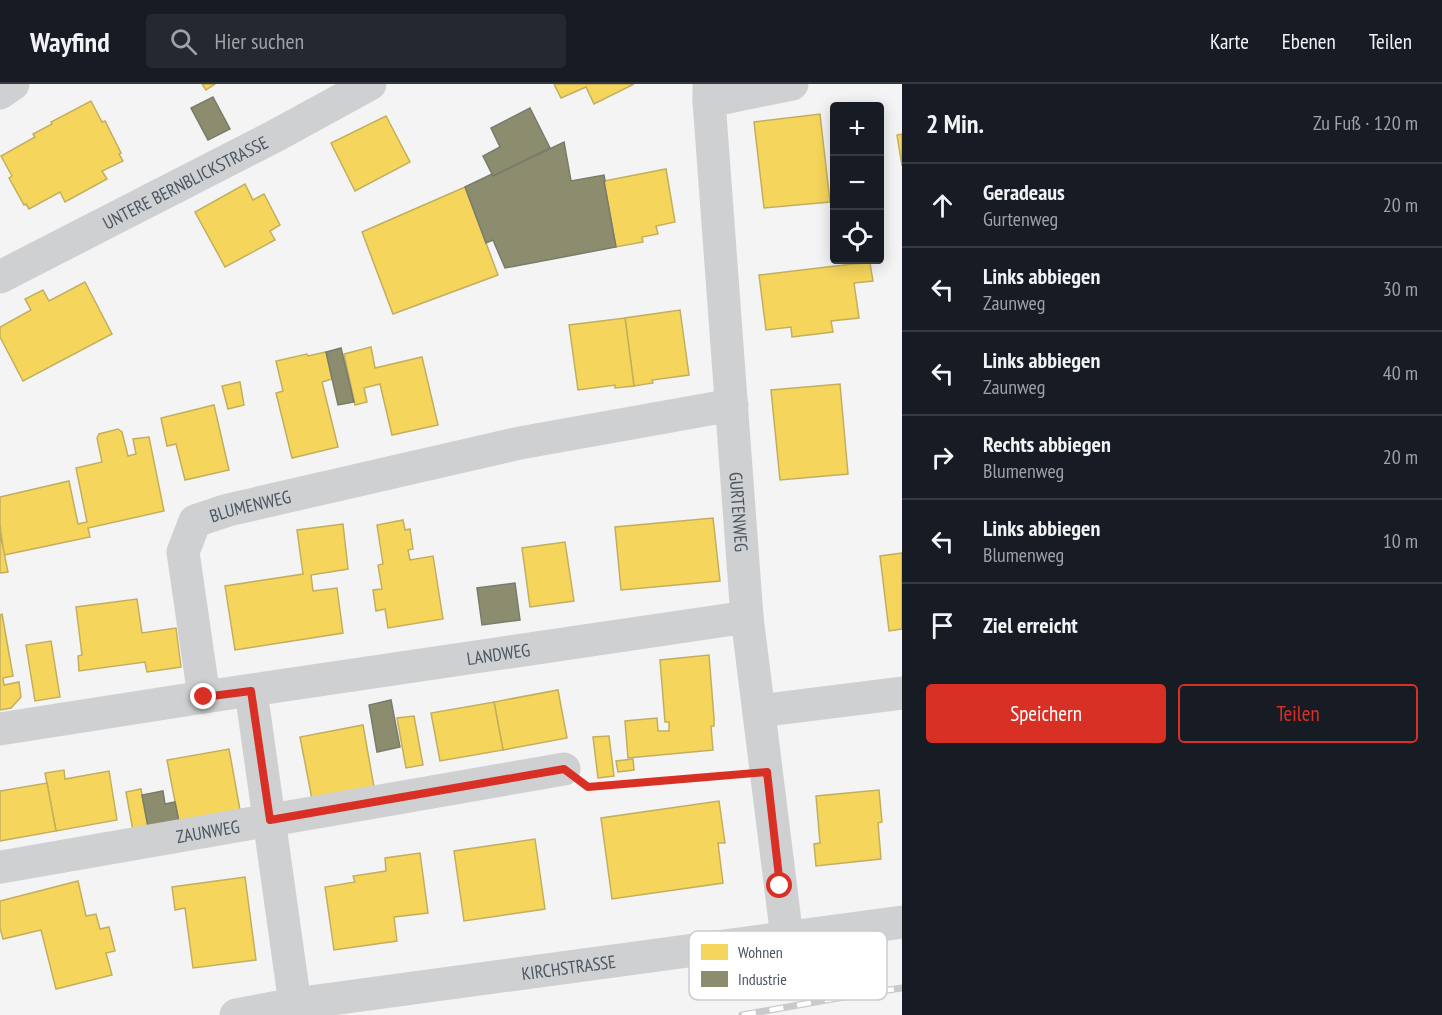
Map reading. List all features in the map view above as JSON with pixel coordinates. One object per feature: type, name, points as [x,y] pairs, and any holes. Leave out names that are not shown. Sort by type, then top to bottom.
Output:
[{"type":"street","points":[[0,93],[13,84]]},
{"type":"street","name":"UNTERE BERNBLICKSTRASSE","points":[[0,277],[275,136],[370,84]]},
{"type":"street","points":[[709,92],[792,84]]},
{"type":"street","name":"GURTENWEG","points":[[709,92],[747,617],[786,931]]},
{"type":"street","name":"BLUMENWEG","points":[[204,697],[183,552],[195,521],[228,510],[520,443],[732,405]]},
{"type":"street","name":"LANDWEG","points":[[251,691],[747,617]]},
{"type":"street","points":[[0,729],[251,691],[295,1005]]},
{"type":"street","points":[[759,711],[902,693]]},
{"type":"street","name":"ZAUNWEG","points":[[1,867],[564,769]]},
{"type":"street","name":"KIRCHSTRASSE","points":[[837,931],[902,922]]},
{"type":"street","name":"KIRCHSTRASSE","points":[[236,1015],[689,951]]},
{"type":"path","points":[[564,769],[588,787],[767,772]]},
{"type":"building: Wohnen","points":[[202,84],[215,84],[206,90]]},
{"type":"building: Wohnen","points":[[554,84],[634,84],[594,104],[586,87],[561,98]]},
{"type":"building: Wohnen","points":[[91,101],[102,122],[105,121],[123,161],[102,171],[107,179],[65,202],[60,192],[29,209],[26,204],[24,205],[9,178],[12,176],[1,156],[35,137],[33,134],[52,124],[51,122]]},
{"type":"building: Wohnen","points":[[820,114],[830,202],[764,208],[754,122]]},
{"type":"building: Wohnen","points":[[386,116],[410,162],[355,191],[331,143]]},
{"type":"building: Wohnen","points":[[902,134],[902,166],[897,135]]},
{"type":"building: Wohnen","points":[[666,169],[675,222],[656,226],[658,234],[642,237],[643,242],[616,247],[604,181]]},
{"type":"building: Wohnen","points":[[245,184],[253,200],[264,194],[280,225],[270,231],[275,240],[225,267],[195,212]]},
{"type":"building: Wohnen","points":[[465,187],[498,275],[393,314],[362,232]]},
{"type":"building: Wohnen","points":[[870,264],[873,281],[854,283],[859,318],[831,321],[833,332],[792,337],[791,327],[766,330],[759,275]]},
{"type":"building: Wohnen","points":[[85,282],[112,334],[23,381],[0,337],[0,327],[31,310],[25,299],[43,290],[49,301]]},
{"type":"building: Wohnen","points":[[680,310],[689,375],[652,380],[653,383],[634,386],[625,318]]},
{"type":"building: Wohnen","points":[[625,318],[634,386],[615,388],[615,385],[578,390],[569,325]]},
{"type":"building: Wohnen","points":[[371,347],[375,368],[422,357],[438,425],[392,435],[380,384],[364,388],[367,402],[355,405],[344,354]]},
{"type":"building: Wohnen","points":[[326,352],[332,379],[322,382],[338,447],[292,458],[276,393],[283,391],[276,361]]},
{"type":"building: Wohnen","points":[[240,382],[244,405],[228,409],[222,386]]},
{"type":"building: Wohnen","points":[[840,384],[848,474],[780,480],[771,390]]},
{"type":"building: Wohnen","points":[[214,405],[229,470],[185,480],[176,444],[167,446],[161,418]]},
{"type":"building: Wohnen","points":[[118,429],[122,432],[128,456],[136,454],[133,439],[149,437],[164,511],[88,528],[90,537],[4,555],[0,525],[0,497],[69,481],[78,524],[87,522],[76,468],[102,462],[97,438],[99,434]]},
{"type":"building: Wohnen","points":[[713,518],[720,581],[621,590],[615,527]]},
{"type":"building: Wohnen","points":[[403,520],[405,530],[410,529],[413,549],[408,550],[410,560],[433,556],[443,619],[388,628],[385,609],[376,611],[373,590],[382,589],[378,565],[383,564],[377,525]]},
{"type":"building: Wohnen","points":[[343,524],[348,569],[311,575],[313,591],[337,588],[343,633],[235,650],[225,586],[303,574],[297,530]]},
{"type":"building: Wohnen","points":[[0,533],[8,572],[0,573]]},
{"type":"building: Wohnen","points":[[565,542],[574,601],[530,607],[522,548]]},
{"type":"building: Wohnen","points":[[902,553],[902,629],[889,631],[880,556]]},
{"type":"building: Wohnen","points":[[137,599],[142,633],[176,628],[181,667],[147,672],[145,662],[79,671],[78,656],[82,655],[76,607]]},
{"type":"building: Wohnen","points":[[2,614],[13,676],[3,678],[4,685],[19,682],[21,697],[11,708],[0,710],[0,615]]},
{"type":"building: Wohnen","points":[[51,641],[60,697],[35,701],[26,645]]},
{"type":"building: Wohnen","points":[[709,655],[714,718],[714,726],[711,726],[713,750],[628,758],[625,721],[657,718],[658,731],[669,731],[669,722],[665,722],[660,660]]},
{"type":"building: Wohnen","points":[[558,690],[567,738],[503,750],[494,702]]},
{"type":"building: Wohnen","points":[[494,702],[503,750],[440,761],[431,713]]},
{"type":"building: Wohnen","points":[[414,716],[423,765],[406,768],[397,718]]},
{"type":"building: Wohnen","points":[[363,725],[374,787],[312,799],[300,737]]},
{"type":"building: Wohnen","points":[[609,736],[614,776],[598,778],[593,737]]},
{"type":"building: Wohnen","points":[[229,749],[240,810],[179,822],[167,760]]},
{"type":"building: Wohnen","points":[[633,759],[634,770],[618,772],[616,761]]},
{"type":"building: Wohnen","points":[[64,770],[65,779],[109,771],[117,820],[56,831],[45,773]]},
{"type":"building: Wohnen","points":[[47,783],[56,831],[0,841],[0,791]]},
{"type":"building: Wohnen","points":[[141,789],[148,827],[133,831],[126,792]]},
{"type":"building: Wohnen","points":[[879,790],[882,822],[878,823],[881,859],[816,866],[814,844],[820,843],[816,796]]},
{"type":"building: Wohnen","points":[[719,801],[725,843],[718,843],[723,883],[612,899],[601,818]]},
{"type":"building: Wohnen","points":[[535,839],[545,909],[464,921],[454,851]]},
{"type":"building: Wohnen","points":[[420,853],[428,913],[394,917],[397,941],[334,950],[325,887],[355,882],[353,876],[386,871],[385,858]]},
{"type":"building: Wohnen","points":[[245,877],[256,960],[193,968],[185,908],[175,910],[172,887]]},
{"type":"building: Wohnen","points":[[78,881],[86,916],[96,914],[100,929],[109,927],[115,951],[106,953],[112,975],[56,989],[41,930],[3,939],[0,928],[0,901]]},
{"type":"building: Industrie","points":[[213,97],[230,129],[208,140],[191,108]]},
{"type":"building: Industrie","points":[[530,108],[550,148],[493,176],[483,156],[500,147],[491,128]]},
{"type":"building: Industrie","points":[[564,142],[571,181],[604,175],[616,247],[505,268],[493,240],[486,243],[465,187]]},
{"type":"building: Industrie","points":[[341,348],[354,402],[338,405],[326,352]]},
{"type":"building: Industrie","points":[[515,583],[520,620],[482,625],[477,588]]},
{"type":"building: Industrie","points":[[391,700],[400,747],[377,752],[369,705]]},
{"type":"building: Industrie","points":[[163,791],[165,804],[175,802],[179,822],[148,827],[142,795]]},
{"type":"railway","points":[[887,990],[902,988]]},
{"type":"railway","points":[[742,1015],[827,1000]]},
{"type":"route","points":[[204,697],[251,691],[270,820],[564,769],[588,787],[767,772],[780,886]]}]
